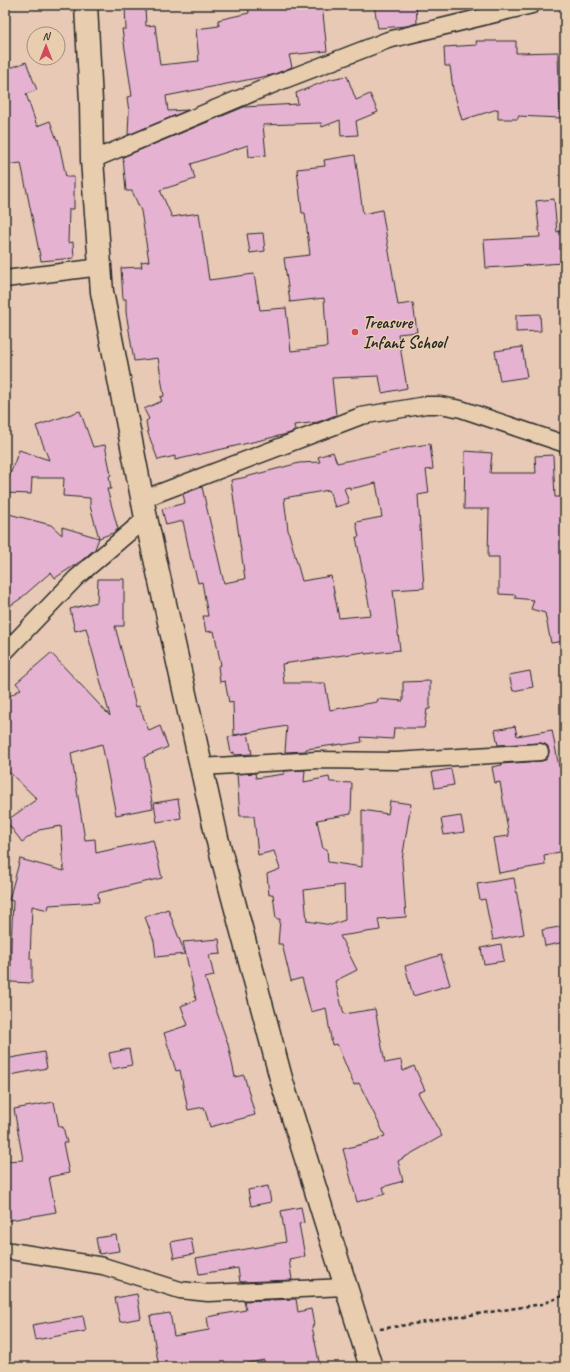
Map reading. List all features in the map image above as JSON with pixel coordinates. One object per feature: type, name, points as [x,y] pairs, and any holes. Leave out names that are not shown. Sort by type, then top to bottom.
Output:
[{"type":"street","points":[[86,5],[91,102],[92,160],[102,292],[144,508],[217,838],[282,1082],[371,1367]]},
{"type":"street","points":[[92,160],[274,84],[388,40],[532,5]]},
{"type":"street","points":[[5,279],[101,267]]},
{"type":"street","points":[[5,652],[144,508],[361,416],[440,404],[461,409],[565,444]]},
{"type":"street","points":[[201,767],[317,760],[396,761],[540,752]]},
{"type":"street","points":[[5,1250],[103,1266],[180,1290],[208,1293],[346,1287]]},
{"type":"path","points":[[360,1333],[444,1318],[542,1304],[565,1295]]},
{"type":"building","points":[[248,5],[322,5],[327,51],[289,55],[292,67],[272,75],[166,96],[168,111],[188,110],[128,135],[129,112],[127,97],[132,96],[122,29],[126,29],[125,7],[145,6],[146,26],[155,25],[160,65],[199,61],[196,29],[219,26],[218,20],[249,13]]},
{"type":"building","points":[[374,5],[416,5],[417,23],[407,26],[378,28]]},
{"type":"building","points":[[476,41],[516,41],[516,53],[558,52],[560,118],[518,116],[518,119],[498,119],[498,109],[462,120],[453,89],[450,66],[445,66],[444,47],[477,45]]},
{"type":"building","points":[[26,62],[26,66],[28,66],[37,90],[26,94],[37,126],[50,121],[57,140],[58,139],[66,177],[74,177],[74,209],[69,209],[68,243],[73,242],[74,258],[41,261],[21,163],[5,165],[5,70]]},
{"type":"building","points":[[347,76],[356,100],[370,94],[378,112],[356,121],[358,135],[341,136],[340,120],[322,127],[321,123],[263,125],[266,155],[249,157],[248,145],[191,164],[195,179],[160,190],[172,217],[199,213],[209,280],[254,274],[260,310],[286,308],[291,351],[327,347],[324,298],[290,302],[284,258],[310,255],[305,213],[302,213],[297,169],[325,166],[324,160],[355,155],[363,214],[382,210],[398,305],[413,303],[417,332],[398,334],[407,388],[382,393],[379,376],[332,378],[336,415],[318,422],[294,425],[295,431],[287,434],[175,460],[175,456],[158,460],[148,433],[146,421],[149,419],[144,409],[162,401],[160,397],[164,396],[158,358],[134,361],[126,312],[126,299],[123,299],[121,268],[142,267],[141,262],[149,261],[141,211],[132,191],[126,191],[123,157],[244,107],[298,104],[296,93],[331,79]]},
{"type":"building","points":[[554,199],[557,232],[561,231],[563,263],[486,268],[484,240],[540,237],[536,201]]},
{"type":"building","points":[[263,233],[265,251],[250,253],[247,234]]},
{"type":"building","points":[[540,314],[541,331],[516,332],[516,315]]},
{"type":"building","points":[[522,347],[527,377],[500,381],[495,351]]},
{"type":"building","points":[[80,411],[93,447],[105,445],[111,475],[109,476],[111,489],[107,489],[118,529],[113,533],[99,538],[90,506],[90,498],[63,496],[64,478],[32,478],[31,494],[5,493],[5,488],[19,450],[49,460],[36,426]]},
{"type":"building","points":[[430,444],[433,469],[426,470],[429,493],[418,495],[424,588],[393,590],[400,650],[365,654],[364,652],[282,664],[284,683],[325,683],[330,710],[377,702],[378,699],[403,701],[403,682],[430,681],[430,709],[427,709],[424,728],[394,728],[393,739],[361,737],[362,742],[306,749],[306,751],[285,752],[287,726],[234,735],[233,702],[229,703],[225,681],[220,682],[218,666],[221,665],[214,631],[206,632],[203,616],[208,616],[202,582],[198,583],[191,560],[183,521],[166,525],[162,509],[185,503],[183,494],[202,487],[224,583],[245,579],[231,480],[299,463],[320,462],[318,457],[333,452],[337,463],[407,447]],"holes":[[[376,483],[382,517],[356,522],[359,537],[356,537],[371,615],[339,618],[331,576],[302,581],[288,530],[284,498],[329,490],[335,507],[349,503],[344,488],[350,487],[350,489]]]},
{"type":"building","points":[[465,451],[492,453],[490,473],[536,473],[535,456],[553,455],[555,497],[565,497],[565,641],[551,643],[545,613],[531,609],[534,600],[515,598],[516,595],[499,594],[499,557],[488,557],[489,509],[464,509]]},
{"type":"building","points":[[5,513],[51,525],[62,535],[62,527],[99,538],[95,549],[81,561],[55,578],[51,572],[20,599],[5,609]]},
{"type":"building","points":[[98,579],[124,579],[124,626],[115,626],[136,707],[139,706],[149,731],[160,726],[168,747],[144,757],[153,808],[116,815],[102,744],[71,753],[85,840],[95,839],[96,853],[153,840],[162,878],[98,893],[99,902],[49,905],[48,910],[32,906],[30,959],[32,959],[32,983],[11,982],[13,901],[9,900],[20,859],[64,871],[61,826],[39,830],[22,842],[6,821],[37,799],[5,768],[5,699],[21,689],[16,683],[51,653],[110,716],[86,628],[75,631],[70,609],[97,602]]},
{"type":"building","points":[[530,671],[533,687],[513,691],[509,675]]},
{"type":"building","points":[[515,726],[517,736],[552,730],[559,767],[565,767],[565,851],[544,855],[545,865],[499,873],[493,838],[509,836],[500,782],[495,783],[492,767],[502,765],[501,764],[546,760],[549,752],[548,746],[540,743],[498,745],[495,730]]},
{"type":"building","points":[[248,733],[252,754],[234,755],[234,752],[231,753],[228,737]]},
{"type":"building","points":[[451,769],[454,785],[435,788],[432,772]]},
{"type":"building","points":[[305,770],[304,782],[329,777],[330,782],[352,783],[351,814],[317,820],[323,849],[327,849],[328,862],[362,867],[362,810],[388,814],[390,801],[411,804],[402,860],[406,917],[378,919],[380,930],[340,936],[357,970],[335,981],[344,1014],[375,1009],[385,1063],[401,1060],[403,1071],[414,1066],[425,1090],[418,1093],[442,1136],[398,1161],[403,1181],[383,1187],[385,1194],[357,1202],[343,1149],[379,1140],[379,1138],[385,1136],[359,1083],[354,1085],[337,1044],[332,1045],[326,1008],[311,1012],[302,978],[291,981],[282,944],[278,944],[280,919],[276,919],[273,894],[269,895],[267,874],[280,869],[274,851],[258,855],[254,816],[240,816],[237,774],[255,773],[256,778],[284,774],[284,771]],"holes":[[[344,885],[345,920],[331,925],[307,921],[304,890]]]},
{"type":"building","points":[[178,799],[181,818],[157,822],[154,803]]},
{"type":"building","points":[[461,816],[464,832],[444,835],[441,819]]},
{"type":"building","points":[[514,878],[524,934],[493,940],[485,899],[480,900],[477,884]]},
{"type":"building","points":[[168,909],[185,954],[156,957],[154,941],[145,917]]},
{"type":"building","points":[[565,926],[565,942],[545,946],[542,930]]},
{"type":"building","points":[[219,939],[221,954],[209,955],[214,976],[205,978],[228,1044],[235,1077],[244,1075],[255,1115],[210,1127],[204,1107],[188,1110],[180,1070],[176,1071],[164,1033],[188,1025],[181,1006],[196,1000],[183,942]]},
{"type":"building","points":[[501,944],[504,961],[484,964],[481,948]]},
{"type":"building","points":[[441,955],[450,985],[413,996],[405,966]]},
{"type":"building","points":[[129,1049],[132,1065],[112,1069],[109,1053]]},
{"type":"building","points":[[44,1052],[47,1068],[5,1076],[5,1059]]},
{"type":"building","points":[[54,1102],[59,1127],[63,1127],[67,1143],[63,1143],[69,1173],[49,1177],[56,1212],[5,1221],[5,1161],[23,1160],[14,1109]]},
{"type":"building","points":[[268,1186],[271,1202],[251,1206],[248,1190]]},
{"type":"building","points":[[301,1207],[304,1223],[299,1224],[305,1256],[289,1259],[292,1280],[240,1282],[238,1268],[199,1274],[196,1258],[286,1242],[281,1211]]},
{"type":"building","points":[[116,1235],[119,1251],[99,1254],[96,1238]]},
{"type":"building","points":[[191,1238],[194,1254],[174,1258],[171,1242]]},
{"type":"building","points":[[137,1294],[141,1318],[120,1322],[115,1298]]},
{"type":"building","points":[[296,1299],[298,1312],[311,1309],[314,1325],[312,1326],[320,1367],[266,1367],[264,1360],[228,1367],[159,1367],[150,1316],[170,1313],[174,1336],[209,1330],[207,1317],[246,1310],[244,1301]]},
{"type":"building","points":[[83,1316],[86,1331],[35,1340],[32,1325]]},
{"type":"place","name":"Treasure Infant School","points":[[355,332]]}]
